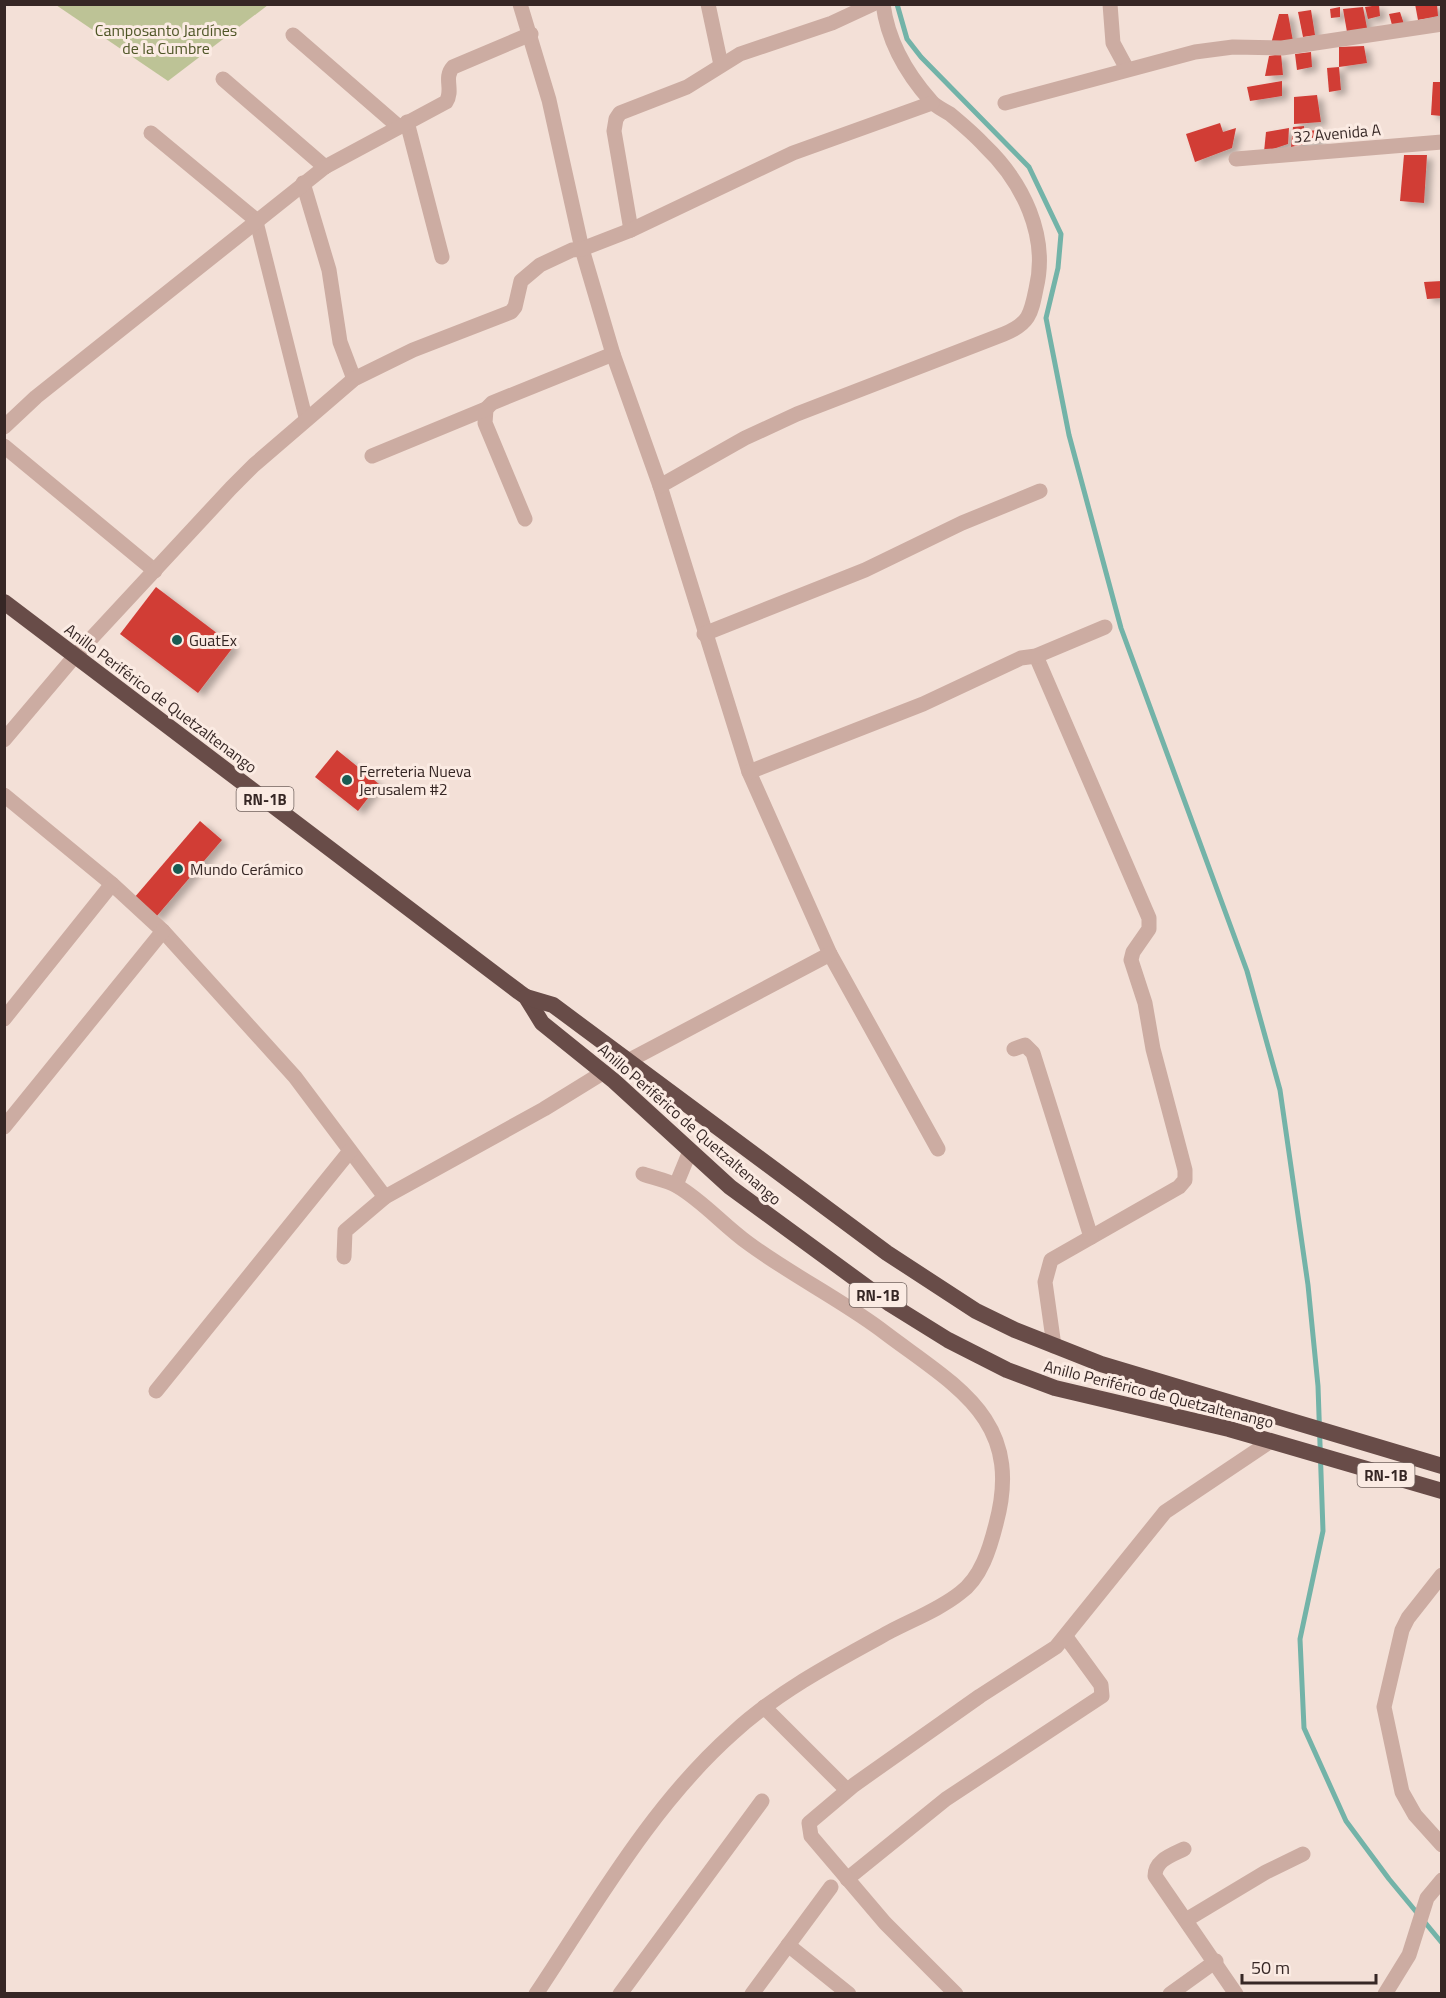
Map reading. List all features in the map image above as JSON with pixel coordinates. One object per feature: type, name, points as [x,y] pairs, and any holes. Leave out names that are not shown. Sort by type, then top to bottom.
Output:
[{"type":"highway","name":"Anillo Periférico de Quetzaltenango","points":[[4,602],[526,998],[542,1023],[604,1072],[753,1205],[890,1304],[977,1355],[1054,1388],[1206,1423],[1442,1491]]},
{"type":"highway","name":"Anillo Periférico de Quetzaltenango","points":[[526,998],[541,999],[554,1005],[759,1160],[935,1286],[976,1311],[1101,1364],[1442,1466]]},
{"type":"street","points":[[520,4],[531,34],[552,110],[582,249],[613,354],[660,486],[748,772],[830,954],[938,1149]]},
{"type":"street","points":[[708,4],[721,66]]},
{"type":"street","points":[[631,230],[616,152],[616,119],[625,110],[695,83],[751,50],[832,23],[873,4]]},
{"type":"street","points":[[660,486],[745,438],[797,414],[1004,334],[1024,323],[1031,310],[1040,265],[1034,218],[994,155],[950,114],[933,103],[897,56],[883,4]]},
{"type":"street","points":[[1110,4],[1113,43],[1127,69]]},
{"type":"street","points":[[1005,103],[1127,69],[1218,49],[1282,48],[1442,24]]},
{"type":"street","points":[[4,427],[36,397],[303,183],[325,167],[446,102],[450,92],[447,76],[453,67],[531,34]]},
{"type":"street","points":[[293,35],[403,124],[442,256]]},
{"type":"street","points":[[223,79],[325,167]]},
{"type":"street","points":[[4,740],[75,656],[254,465],[354,379],[413,350],[509,313],[515,308],[521,281],[531,270],[572,250],[582,249],[631,230],[793,153],[933,103]]},
{"type":"street","points":[[151,133],[256,220],[306,419]]},
{"type":"street","name":"32 Avenida A","points":[[1236,159],[1442,142]]},
{"type":"street","points":[[303,183],[329,270],[340,342],[354,379]]},
{"type":"street","points":[[372,456],[486,409],[492,403],[613,354]]},
{"type":"street","points":[[486,409],[485,423],[525,519]]},
{"type":"street","points":[[4,446],[155,571]]},
{"type":"street","points":[[704,634],[865,570],[1040,490]]},
{"type":"street","points":[[748,772],[922,704],[1022,658],[1036,656],[1105,627]]},
{"type":"street","points":[[1036,656],[1149,918],[1149,929],[1133,952],[1131,960],[1145,1003],[1153,1049],[1185,1170],[1185,1180],[1179,1187],[1051,1260],[1047,1266],[1045,1282],[1054,1346]]},
{"type":"street","points":[[4,795],[112,884],[163,931],[295,1077],[385,1197]]},
{"type":"street","points":[[4,1019],[112,884]]},
{"type":"street","points":[[4,1127],[163,931]]},
{"type":"street","points":[[628,1061],[830,954]]},
{"type":"street","points":[[1014,1049],[1025,1045],[1033,1053],[1091,1238]]},
{"type":"street","points":[[344,1257],[345,1231],[385,1197],[544,1109],[604,1072]]},
{"type":"street","points":[[156,1391],[350,1151]]},
{"type":"street","points":[[676,1185],[690,1151]]},
{"type":"street","points":[[536,1994],[657,1816],[711,1754],[764,1707],[811,1674],[962,1592],[983,1562],[999,1513],[1002,1459],[995,1434],[981,1410],[960,1391],[869,1321],[748,1243],[676,1185],[643,1174]]},
{"type":"street","points":[[956,1994],[885,1923],[811,1836],[808,1828],[812,1819],[847,1790],[980,1696],[1047,1654],[1066,1637],[1166,1512],[1271,1441]]},
{"type":"street","points":[[1442,1575],[1408,1618],[1402,1630],[1384,1707],[1402,1792],[1415,1815],[1442,1845]]},
{"type":"street","points":[[847,1879],[946,1799],[1102,1696],[1104,1690],[1101,1685],[1066,1637]]},
{"type":"street","points":[[764,1707],[847,1790]]},
{"type":"street","points":[[620,1994],[762,1801]]},
{"type":"street","points":[[1184,1849],[1161,1862],[1154,1872],[1156,1879],[1216,1962],[1236,1994]]},
{"type":"street","points":[[1186,1920],[1266,1872],[1303,1854]]},
{"type":"street","points":[[1385,1994],[1409,1955],[1427,1898],[1442,1880]]},
{"type":"street","points":[[752,1994],[831,1887]]},
{"type":"street","points":[[788,1945],[849,1994]]},
{"type":"street","points":[[1170,1994],[1216,1962]]},
{"type":"green space","name":"Camposanto Jardínes de la Cumbre","points":[[56,5],[268,5],[168,81]]},
{"type":"building","points":[[1415,4],[1437,4],[1438,16],[1418,20]]},
{"type":"building","points":[[1379,5],[1380,16],[1368,19],[1365,7]]},
{"type":"building","points":[[1340,7],[1340,17],[1331,18],[1330,9]]},
{"type":"building","points":[[1363,7],[1367,28],[1347,32],[1343,9]]},
{"type":"building","points":[[1311,10],[1315,35],[1303,37],[1298,12]]},
{"type":"building","points":[[1400,12],[1404,24],[1392,25],[1389,14]]},
{"type":"building","points":[[1279,14],[1288,14],[1293,41],[1271,44]]},
{"type":"building","points":[[1364,46],[1367,63],[1339,67],[1339,47]]},
{"type":"building","points":[[1311,52],[1312,67],[1297,70],[1295,54]]},
{"type":"building","points":[[1281,54],[1283,75],[1265,76],[1269,56]]},
{"type":"building","points":[[1339,67],[1341,90],[1329,92],[1327,68]]},
{"type":"building","points":[[1282,81],[1282,96],[1250,101],[1247,87]]},
{"type":"building","points":[[1433,82],[1442,82],[1442,116],[1431,115]]},
{"type":"building","points":[[1317,95],[1321,122],[1294,124],[1294,97]]},
{"type":"building","points":[[1220,123],[1223,132],[1236,128],[1232,148],[1195,162],[1186,134]]},
{"type":"building","points":[[1304,126],[1305,144],[1291,147],[1293,127]]},
{"type":"building","points":[[1289,128],[1288,144],[1264,152],[1266,132]]},
{"type":"building","points":[[1317,130],[1318,142],[1307,144],[1308,131]]},
{"type":"building","points":[[1404,155],[1427,155],[1424,203],[1400,201]]},
{"type":"building","points":[[1442,281],[1442,298],[1427,299],[1424,282]]},
{"type":"building","name":"GuatEx","points":[[156,587],[234,646],[198,693],[120,634]]},
{"type":"building","name":"Ferreteria Nueva Jerusalem #2","points":[[337,750],[379,784],[358,811],[315,777]]},
{"type":"building","name":"Mundo Cerámico","points":[[200,821],[222,840],[156,917],[134,898]]},
{"type":"waterway","points":[[897,4],[907,39],[921,57],[1029,167],[1061,234],[1058,268],[1046,318],[1069,435],[1121,628],[1247,971],[1280,1090],[1308,1285],[1318,1386],[1323,1531],[1300,1639],[1304,1728],[1346,1821],[1389,1879],[1442,1943]]},
{"type":"place","name":"GuatEx","points":[[177,640]]},
{"type":"place","name":"Ferreteria Nueva Jerusalem #2","points":[[347,780]]},
{"type":"place","name":"Mundo Cerámico","points":[[178,869]]}]
